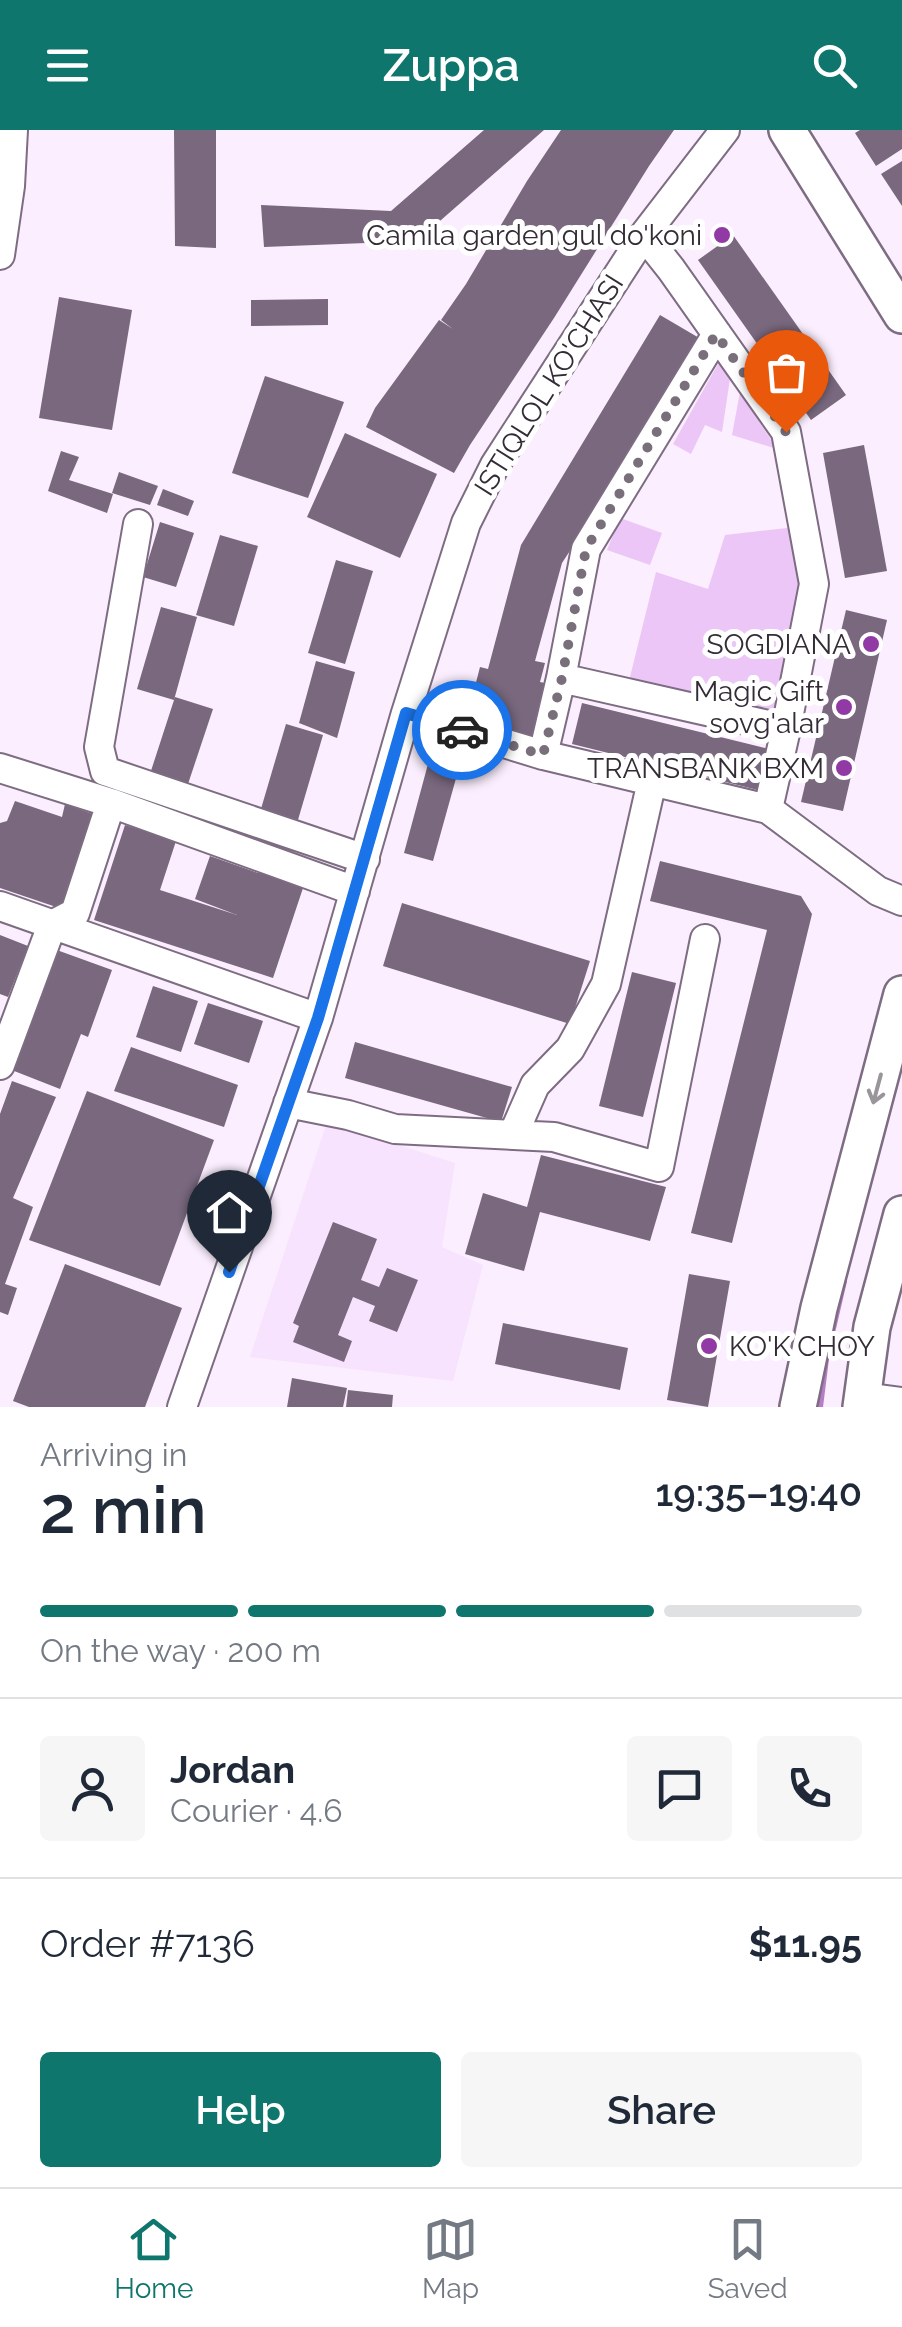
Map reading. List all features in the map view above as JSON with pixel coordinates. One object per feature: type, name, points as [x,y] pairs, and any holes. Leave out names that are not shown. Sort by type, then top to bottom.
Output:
[{"type":"main road","points":[[787,130],[902,315]]},
{"type":"main road","points":[[810,130],[902,271]]},
{"type":"main road","points":[[798,1407],[819,1308],[902,994]]},
{"type":"main road","points":[[862,1402],[872,1327],[896,1260],[902,1214]]},
{"type":"street","points":[[0,255],[13,130]]},
{"type":"street","name":"ISTIQLOL KO'CHASI","points":[[182,1407],[318,1018],[406,713],[466,523],[495,465],[644,235],[725,130]]},
{"type":"street","points":[[644,235],[786,432],[814,584],[768,809]]},
{"type":"street","points":[[543,755],[586,549],[716,334]]},
{"type":"street","points":[[138,524],[99,747],[105,771],[365,859]]},
{"type":"street","points":[[562,678],[786,728]]},
{"type":"street","points":[[406,713],[543,755],[768,809],[878,892],[902,901]]},
{"type":"street","points":[[0,768],[111,803],[355,891]]},
{"type":"street","points":[[513,1135],[535,1084],[570,1049],[606,984],[652,781]]},
{"type":"street","points":[[0,1065],[52,925],[75,913],[111,803]]},
{"type":"street","points":[[0,906],[318,1018]]},
{"type":"street","points":[[288,1103],[395,1129],[554,1137],[658,1166],[705,939]]},
{"type":"street","points":[[862,1402],[902,1402]]},
{"type":"shaded area","points":[[718,364],[731,372],[722,432],[705,425],[691,454],[673,444]]},
{"type":"shaded area","points":[[740,392],[777,449],[732,435]]},
{"type":"shaded area","points":[[620,518],[662,533],[650,565],[607,550]]},
{"type":"shaded area","points":[[796,527],[803,598],[777,723],[628,685],[656,572],[708,589],[725,535]]},
{"type":"shaded area","points":[[327,1122],[455,1163],[442,1247],[483,1265],[453,1381],[250,1357]]},
{"type":"building","points":[[174,130],[216,130],[216,248],[175,246]]},
{"type":"building","points":[[484,130],[544,130],[417,241],[264,247],[261,205],[391,211]]},
{"type":"building","points":[[561,130],[674,130],[454,473],[366,427],[375,408],[439,320],[453,329],[441,320]]},
{"type":"building","points":[[902,130],[902,149],[876,166],[855,133]]},
{"type":"building","points":[[902,161],[902,206],[881,174]]},
{"type":"building","points":[[733,235],[846,395],[811,420],[698,260]]},
{"type":"building","points":[[59,297],[132,310],[112,430],[39,418]]},
{"type":"building","points":[[328,299],[328,325],[251,326],[251,300]]},
{"type":"building","points":[[660,315],[706,342],[562,563],[535,661],[545,663],[540,682],[545,683],[543,694],[551,696],[539,739],[465,725],[480,667],[488,669],[521,545]]},
{"type":"building","points":[[265,376],[344,402],[308,498],[232,473]]},
{"type":"building","points":[[345,433],[437,474],[400,558],[307,517]]},
{"type":"building","points":[[864,445],[887,571],[845,578],[823,453]]},
{"type":"building","points":[[61,451],[79,457],[69,480],[113,494],[107,513],[48,491]]},
{"type":"building","points":[[119,472],[158,486],[150,505],[112,493]]},
{"type":"building","points":[[163,489],[194,501],[188,516],[157,505]]},
{"type":"building","points":[[160,522],[194,533],[176,587],[143,577]]},
{"type":"building","points":[[220,535],[258,546],[234,626],[196,615]]},
{"type":"building","points":[[336,560],[373,571],[345,664],[308,653]]},
{"type":"building","points":[[161,607],[197,617],[174,700],[137,689]]},
{"type":"building","points":[[846,610],[887,620],[843,811],[801,802]]},
{"type":"building","points":[[316,661],[355,672],[337,738],[299,723]]},
{"type":"building","points":[[175,697],[213,709],[186,790],[149,777]]},
{"type":"building","points":[[582,703],[773,750],[762,791],[572,744]]},
{"type":"building","points":[[286,724],[323,735],[295,830],[258,819]]},
{"type":"building","points":[[435,738],[465,746],[433,861],[404,853]]},
{"type":"building","points":[[15,801],[62,817],[65,804],[101,817],[68,911],[0,888],[0,823],[7,821]]},
{"type":"building","points":[[125,825],[176,841],[160,890],[237,915],[195,899],[210,856],[304,885],[273,978],[94,920]]},
{"type":"building","points":[[660,861],[801,896],[812,914],[732,1243],[691,1233],[767,930],[650,901]]},
{"type":"building","points":[[402,903],[590,961],[570,1024],[383,966]]},
{"type":"building","points":[[0,935],[28,946],[8,997],[0,994]]},
{"type":"building","points":[[54,949],[112,970],[88,1037],[81,1034],[60,1089],[4,1067]]},
{"type":"building","points":[[632,972],[676,983],[643,1117],[599,1106]]},
{"type":"building","points":[[153,986],[198,1001],[181,1052],[136,1037]]},
{"type":"building","points":[[208,1003],[263,1021],[249,1063],[194,1044]]},
{"type":"building","points":[[355,1042],[512,1087],[501,1122],[345,1078]]},
{"type":"building","points":[[131,1047],[238,1085],[224,1127],[114,1091]]},
{"type":"building","points":[[12,1081],[56,1097],[13,1198],[33,1207],[5,1284],[17,1288],[8,1315],[0,1312],[0,1114]]},
{"type":"building","points":[[87,1091],[214,1140],[160,1286],[29,1240]]},
{"type":"building","points":[[541,1155],[666,1187],[650,1241],[540,1212],[524,1271],[465,1254],[483,1193],[527,1207]]},
{"type":"building","points":[[333,1222],[377,1239],[361,1280],[379,1287],[387,1268],[418,1280],[397,1332],[369,1321],[375,1306],[353,1297],[338,1335],[352,1341],[344,1362],[293,1342],[299,1326],[293,1323]]},
{"type":"building","points":[[65,1264],[182,1308],[145,1407],[29,1407],[13,1401]]},
{"type":"building","points":[[689,1274],[730,1281],[708,1407],[667,1400]]},
{"type":"building","points":[[503,1323],[628,1348],[620,1390],[495,1364]]},
{"type":"building","points":[[292,1378],[347,1388],[343,1407],[287,1407]]},
{"type":"building","points":[[348,1390],[393,1395],[392,1407],[346,1407]]},
{"type":"waterway","points":[[831,1337],[844,1281]]},
{"type":"waterway","points":[[820,1407],[826,1359]]},
{"type":"way so far","points":[[462,730],[543,755],[586,549],[716,334],[786,432]]},
{"type":"place","name":"Camila garden gul do'koni","points":[[722,235]]},
{"type":"place","name":"SOGDIANA","points":[[871,644]]},
{"type":"place","name":"Magic Gift sovg'alar","points":[[844,707]]},
{"type":"place","name":"TRANSBANK BXM","points":[[844,768]]},
{"type":"place","name":"KO'K CHOY","points":[[709,1346]]},
{"type":"route","points":[[229,1272],[318,1018],[406,713],[462,730]]}]
